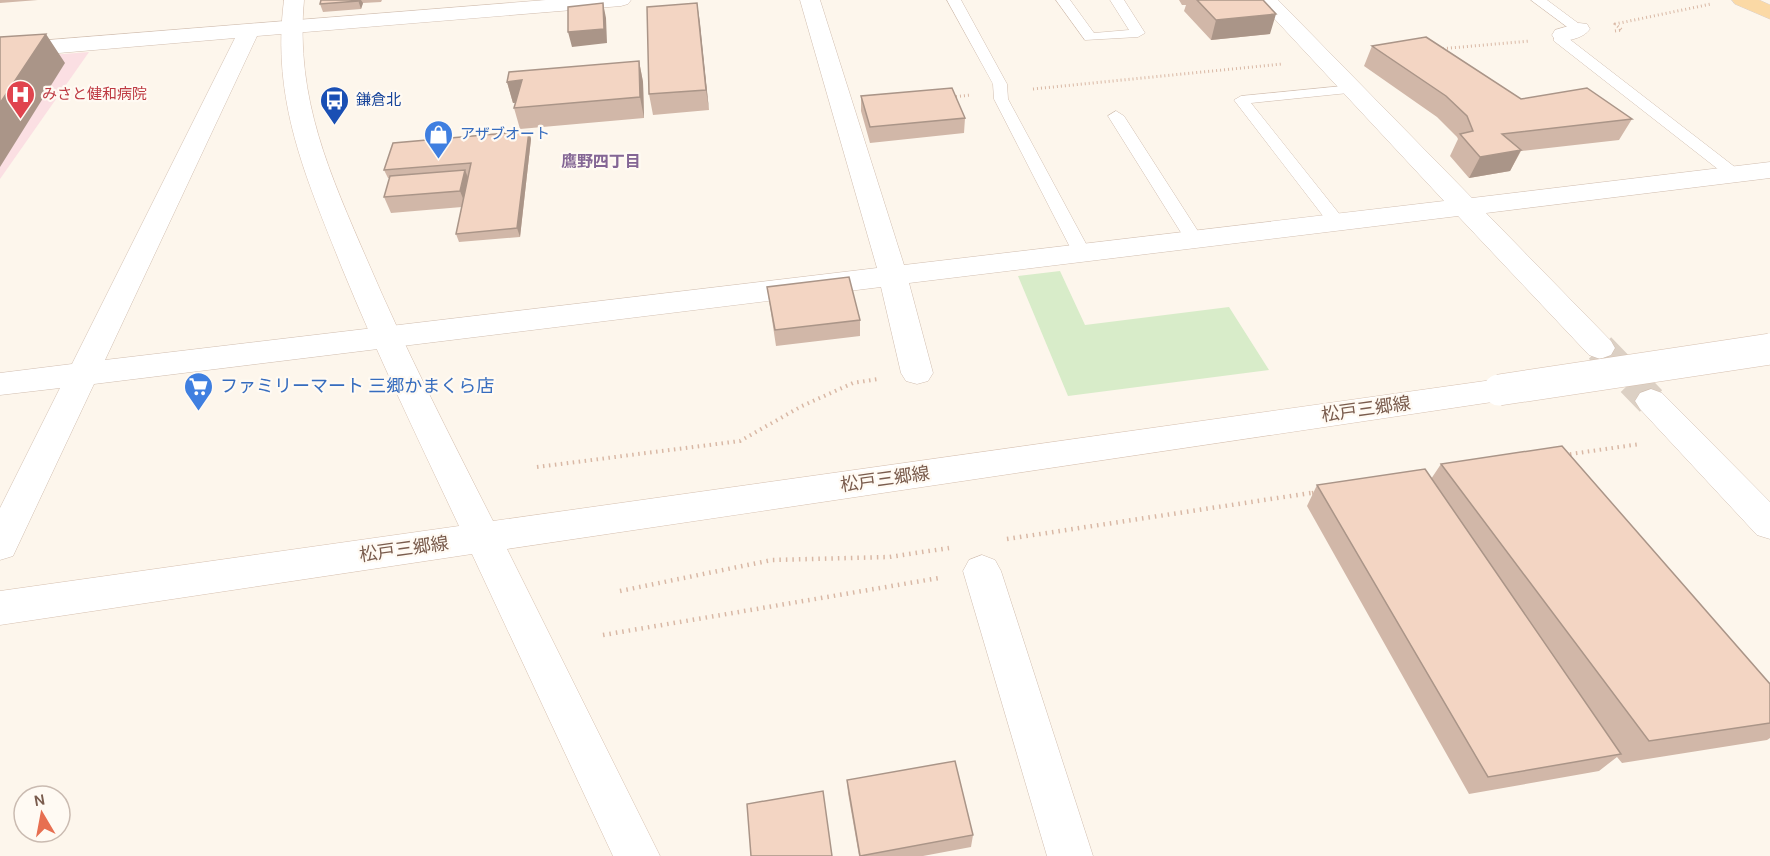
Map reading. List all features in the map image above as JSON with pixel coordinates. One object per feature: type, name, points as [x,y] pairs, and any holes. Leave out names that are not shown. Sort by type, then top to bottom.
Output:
[{"type":"main road","points":[[1742,0],[1770,14]]},
{"type":"street","points":[[0,51],[248,33],[292,13],[621,0]]},
{"type":"street","points":[[810,0],[893,275],[917,373]]},
{"type":"street","points":[[1267,0],[1600,348]]},
{"type":"street","points":[[292,13],[295,95],[314,164],[386,339],[485,537],[638,856]]},
{"type":"street","points":[[0,546],[248,33]]},
{"type":"street","points":[[0,384],[1770,170]]},
{"type":"street","name":"松戸三郷線","points":[[0,608],[1770,349]]},
{"type":"street","points":[[1651,401],[1770,525]]},
{"type":"street","points":[[978,552],[1071,856]]},
{"type":"lane","points":[[954,0],[1000,84],[1001,99],[1082,253]]},
{"type":"lane","points":[[1063,0],[1090,38],[1138,33],[1117,0]]},
{"type":"lane","points":[[1539,0],[1571,32],[1559,38],[1734,174]]},
{"type":"lane","points":[[1336,221],[1241,100],[1353,89]]},
{"type":"lane","points":[[1116,116],[1194,239]]},
{"type":"path","points":[[537,467],[740,441],[802,406],[853,383],[917,373]]},
{"type":"path","points":[[1553,457],[1685,437]]},
{"type":"path","points":[[603,635],[798,604],[978,552],[1329,490]]},
{"type":"path","points":[[620,591],[772,560],[978,552]]},
{"type":"shaded area","name":"みさと健和病院","points":[[89,52],[0,179],[0,59]]},
{"type":"green space","points":[[1060,271],[1085,325],[1229,307],[1269,370],[1068,396],[1018,276]]},
{"type":"building","points":[[321,0],[358,0],[358,1],[320,4]]},
{"type":"building","points":[[1197,0],[1263,0],[1276,14],[1216,20]]},
{"type":"building","points":[[603,3],[604,29],[568,32],[568,7]]},
{"type":"building","points":[[697,3],[706,90],[649,94],[647,7]]},
{"type":"building","points":[[46,34],[0,103],[0,37]]},
{"type":"building","points":[[1426,37],[1521,99],[1587,88],[1632,119],[1502,134],[1521,150],[1480,157],[1460,134],[1473,131],[1467,116],[1446,96],[1372,46]]},
{"type":"building","points":[[639,61],[640,97],[514,108],[522,80],[507,82],[509,72]]},
{"type":"building","points":[[952,88],[965,118],[870,127],[861,96]]},
{"type":"building","points":[[529,131],[517,228],[456,234],[471,163],[384,170],[393,143]]},
{"type":"building","points":[[465,170],[460,191],[384,197],[390,176]]},
{"type":"building","points":[[849,277],[860,320],[775,330],[767,287]]},
{"type":"building","points":[[1562,446],[1770,684],[1770,723],[1649,741],[1441,464]]},
{"type":"building","points":[[1425,469],[1621,754],[1488,777],[1317,485]]},
{"type":"building","points":[[955,761],[973,835],[860,856],[847,780]]},
{"type":"building","points":[[823,791],[832,856],[751,856],[747,804]]},
{"type":"tunnel","points":[[1600,348],[1651,401]]},
{"type":"place","name":"みさと健和病院","points":[[21,120]]},
{"type":"place","name":"鎌倉北","points":[[335,126]]},
{"type":"place","name":"アザブオート","points":[[439,160]]},
{"type":"place","name":"ファミリーマート 三郷かまくら店","points":[[199,412]]},
{"type":"district","name":"鷹野四丁目","points":[[601,161]]}]
